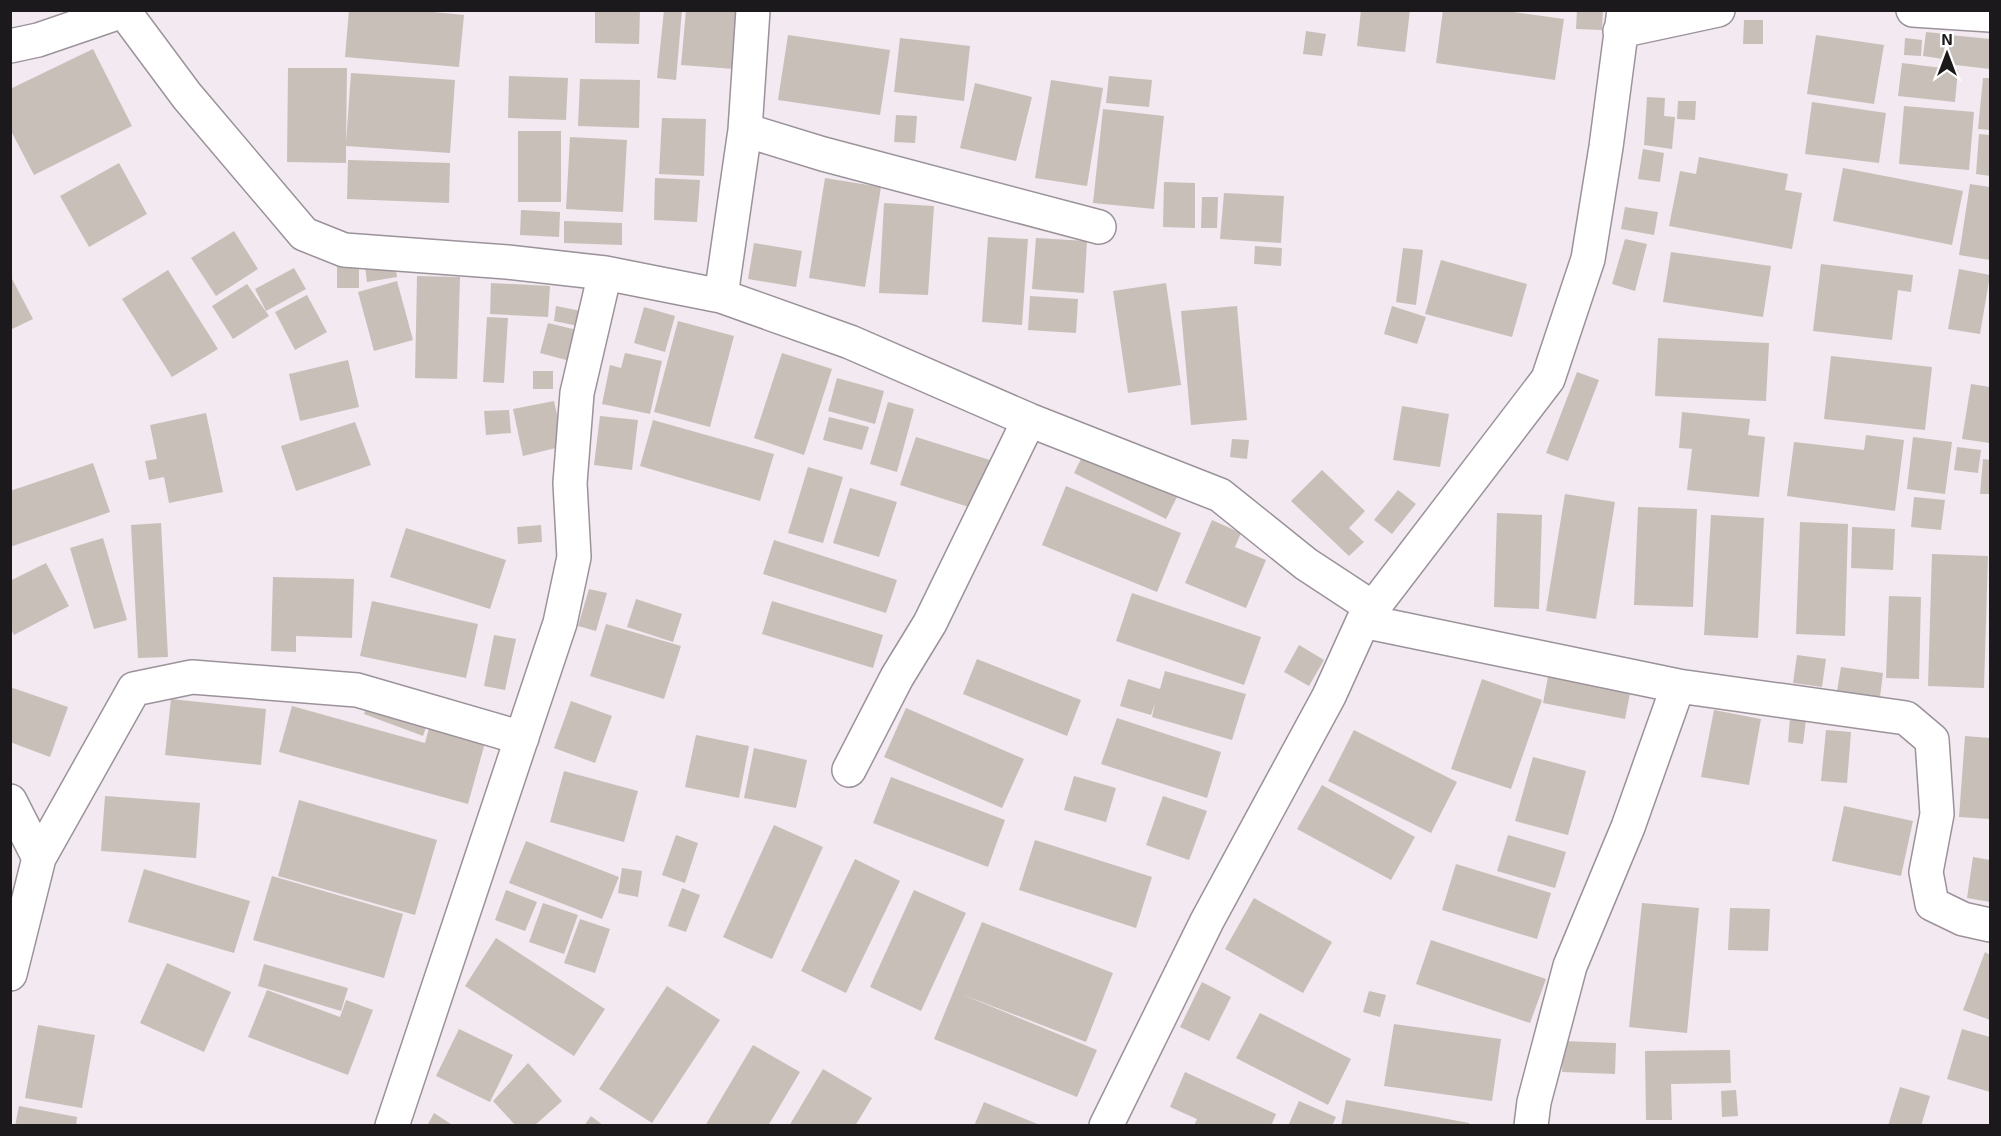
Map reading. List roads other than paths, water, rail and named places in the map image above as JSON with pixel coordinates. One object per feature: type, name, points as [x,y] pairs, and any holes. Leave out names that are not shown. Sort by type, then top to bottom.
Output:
[{"type":"street","points":[[721,296],[745,129],[753,10]]},
{"type":"street","points":[[1106,1125],[1207,921],[1329,696],[1368,614],[1548,380],[1588,259],[1606,147],[1622,21],[1718,10]]},
{"type":"street","points":[[1913,10],[1990,15]]},
{"type":"street","points":[[10,46],[38,40],[123,11],[187,96],[304,234],[344,250],[507,262],[605,273],[721,296],[850,342],[1029,420],[1220,495],[1368,614],[1678,686],[1906,718],[1932,740],[1936,814],[1926,872],[1932,904],[1963,919],[1990,925]]},
{"type":"street","points":[[745,129],[823,154],[1099,227]]},
{"type":"street","points":[[392,1125],[560,623],[574,557],[570,483],[577,393],[605,273]]},
{"type":"street","points":[[849,770],[897,677],[930,623],[1029,420]]},
{"type":"street","points":[[10,974],[39,858],[134,689],[192,677],[357,690],[522,738]]},
{"type":"street","points":[[1532,1125],[1534,1102],[1570,966],[1628,827],[1678,686]]},
{"type":"street","points":[[10,801],[39,858]]}]
